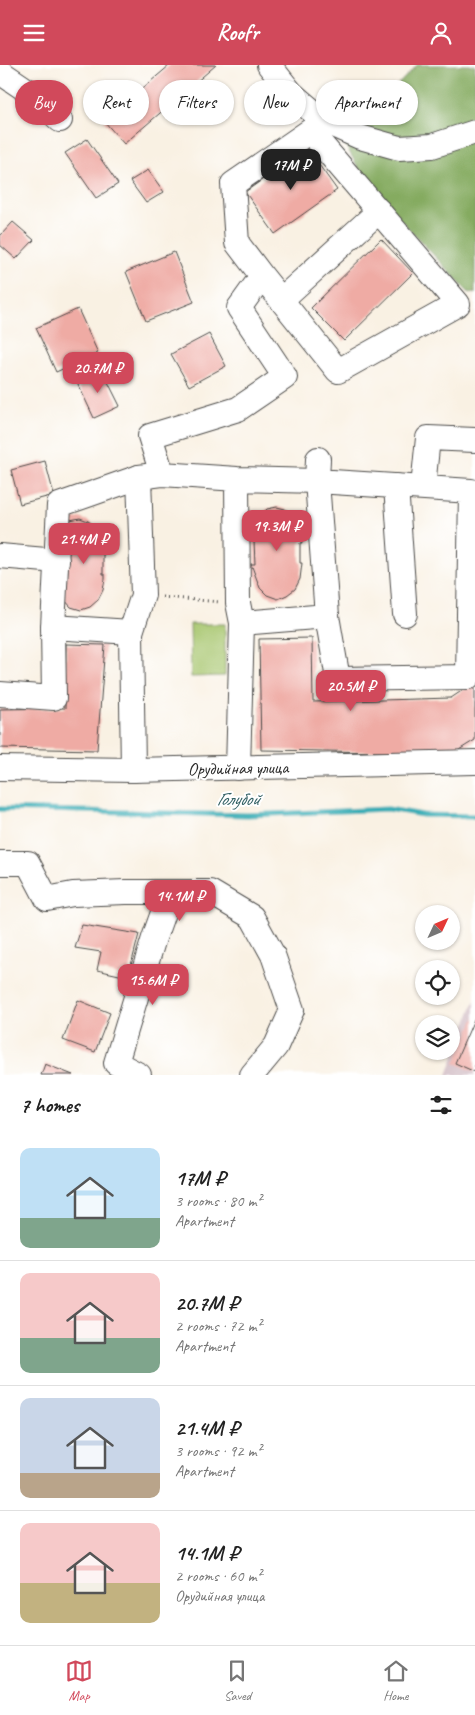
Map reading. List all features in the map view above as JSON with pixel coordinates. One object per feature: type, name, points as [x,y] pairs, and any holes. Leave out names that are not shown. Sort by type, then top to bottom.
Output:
[{"type":"street","points":[[269,65],[292,94],[324,121],[360,137],[398,148],[432,145],[475,132]]},
{"type":"street","points":[[0,72],[15,82]]},
{"type":"street","points":[[310,131],[458,304],[338,371],[262,276],[236,243],[233,184],[310,131]]},
{"type":"street","points":[[282,300],[379,211]]},
{"type":"street","points":[[162,474],[150,435],[238,409],[285,377],[239,308],[262,276]]},
{"type":"street","points":[[423,487],[428,437],[475,440]]},
{"type":"street","points":[[0,694],[54,698],[53,627],[59,505],[139,477],[162,474],[236,479],[318,470],[396,486],[473,491],[468,677],[338,679],[327,616],[318,470]]},
{"type":"street","points":[[132,770],[131,632],[143,595],[139,477]]},
{"type":"street","points":[[236,479],[240,613],[238,768]]},
{"type":"street","points":[[396,486],[405,614]]},
{"type":"street","points":[[0,556],[57,561]]},
{"type":"street","points":[[240,613],[327,616]]},
{"type":"street","points":[[53,627],[131,632]]},
{"type":"street","name":"Орудийная улица","points":[[0,768],[132,770],[475,762]]},
{"type":"street","points":[[0,863],[28,863],[47,899],[73,894],[126,892],[210,893],[252,917],[273,955],[292,1011],[276,1046],[252,1075]]},
{"type":"street","points":[[139,1075],[116,1063],[154,938],[170,893]]},
{"type":"path","points":[[143,595],[240,613]]},
{"type":"shaded area","points":[[475,1000],[475,1075],[447,1075],[453,1060],[460,1060],[460,1040]]},
{"type":"green space","points":[[417,65],[475,65],[475,294],[468,292],[368,185],[343,141],[359,125],[418,125],[418,80],[402,80]]},
{"type":"green space","points":[[190,624],[225,624],[225,676],[191,677]]},
{"type":"building","points":[[170,65],[216,65],[199,80],[159,80],[159,114],[149,123],[149,83]]},
{"type":"building","points":[[107,125],[146,125],[124,144]]},
{"type":"building","points":[[87,139],[118,184],[96,198],[65,153]]},
{"type":"building","points":[[307,148],[337,190],[275,234],[245,192]]},
{"type":"building","points":[[148,170],[164,192],[146,203],[130,181]]},
{"type":"building","points":[[13,222],[34,240],[16,259],[0,245],[0,236]]},
{"type":"building","points":[[381,239],[413,273],[344,341],[311,308]]},
{"type":"building","points":[[174,252],[194,302],[146,321],[126,272]]},
{"type":"building","points":[[78,309],[98,353],[56,372],[36,328]]},
{"type":"building","points":[[209,334],[226,366],[189,386],[171,354]]},
{"type":"building","points":[[102,370],[120,406],[94,418],[77,382]]},
{"type":"building","points":[[45,461],[54,495],[20,504],[11,470]]},
{"type":"building","points":[[277,507],[285,509],[295,516],[300,528],[302,543],[300,543],[300,563],[302,563],[300,579],[295,589],[278,599],[267,595],[260,588],[251,564],[255,564],[254,541],[251,541],[258,518],[267,509]]},
{"type":"building","points":[[80,518],[98,528],[103,539],[105,554],[103,554],[103,574],[105,574],[105,579],[103,590],[98,600],[90,607],[81,610],[71,607],[64,599],[70,520]]},
{"type":"building","points":[[312,638],[313,702],[451,698],[475,682],[475,740],[454,753],[261,750],[259,639]]},
{"type":"building","points":[[66,644],[105,645],[97,750],[0,748],[0,709],[65,708]]},
{"type":"building","points":[[82,925],[139,934],[128,977],[97,970],[101,952],[75,948]]},
{"type":"building","points":[[78,1000],[110,1013],[95,1052],[63,1040]]},
{"type":"building","points":[[475,1017],[475,1072],[455,1063],[456,1060],[460,1060],[460,1052]]},
{"type":"building","points":[[45,1064],[73,1075],[41,1075]]},
{"type":"waterway","name":"Голубой","points":[[0,809],[247,815],[388,809],[423,815],[475,816]]}]
